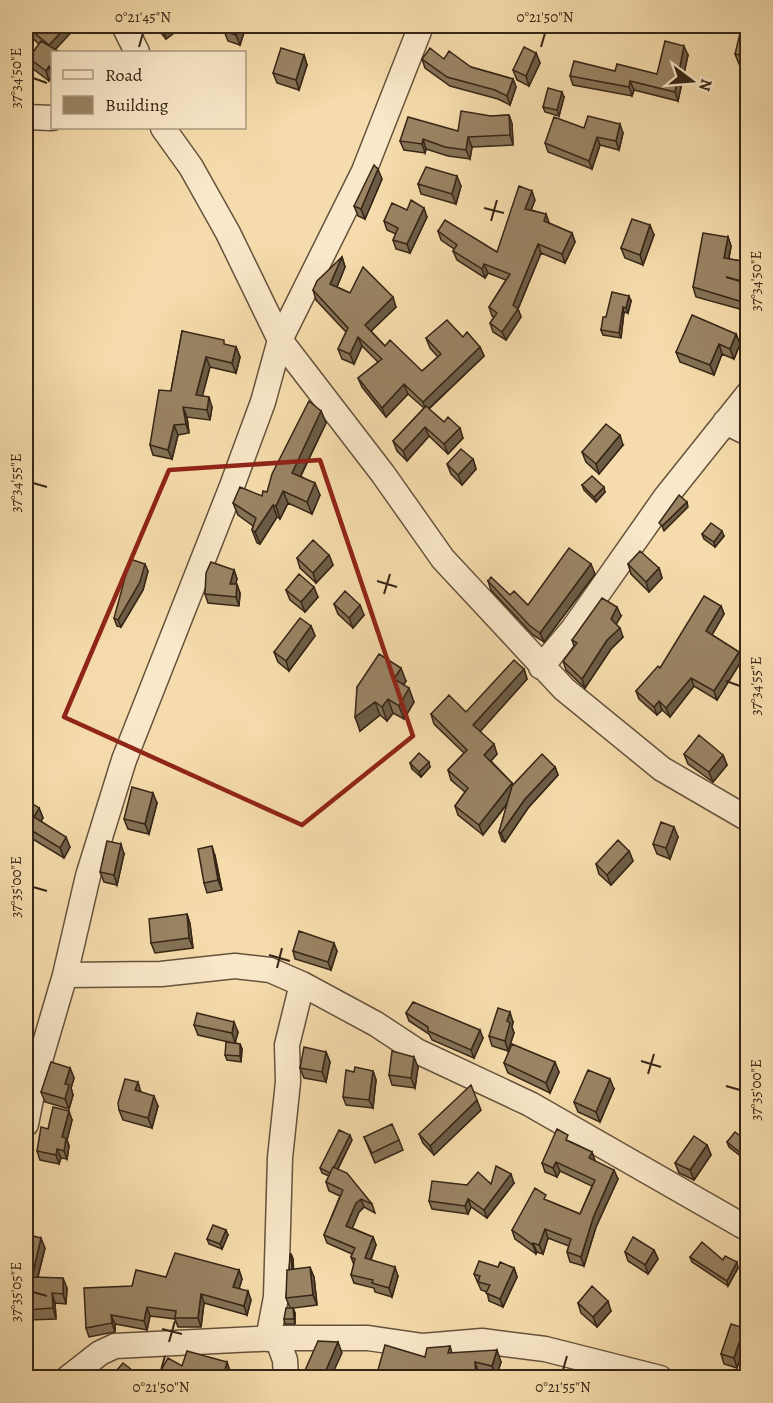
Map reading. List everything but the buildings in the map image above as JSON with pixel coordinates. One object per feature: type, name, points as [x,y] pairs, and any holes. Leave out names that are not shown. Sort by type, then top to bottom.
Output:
[{"type":"street","points":[[124,26],[136,51]]},
{"type":"street","points":[[26,1124],[36,1074],[65,975],[88,876],[124,760],[232,486],[263,402],[280,340],[364,171],[421,26]]},
{"type":"street","points":[[26,117],[51,118]]},
{"type":"street","points":[[164,129],[191,167],[228,233],[280,340],[383,474],[443,559],[541,667],[564,689],[662,769],[747,819]]},
{"type":"street","points":[[541,667],[573,629],[665,498],[747,394]]},
{"type":"street","points":[[725,422],[747,433]]},
{"type":"street","points":[[65,975],[161,974],[236,966],[270,970],[302,984],[376,1024],[417,1051],[530,1104],[747,1229]]},
{"type":"street","points":[[286,1377],[285,1360],[272,1339],[276,1297],[280,1158],[288,1082],[287,1045],[302,984]]},
{"type":"street","points":[[68,1377],[100,1353],[115,1346],[272,1339],[368,1338],[423,1346],[482,1341],[545,1349],[660,1377]]},
{"type":"highlighted area","points":[[320,460],[413,736],[302,825],[64,717],[169,470]]}]
